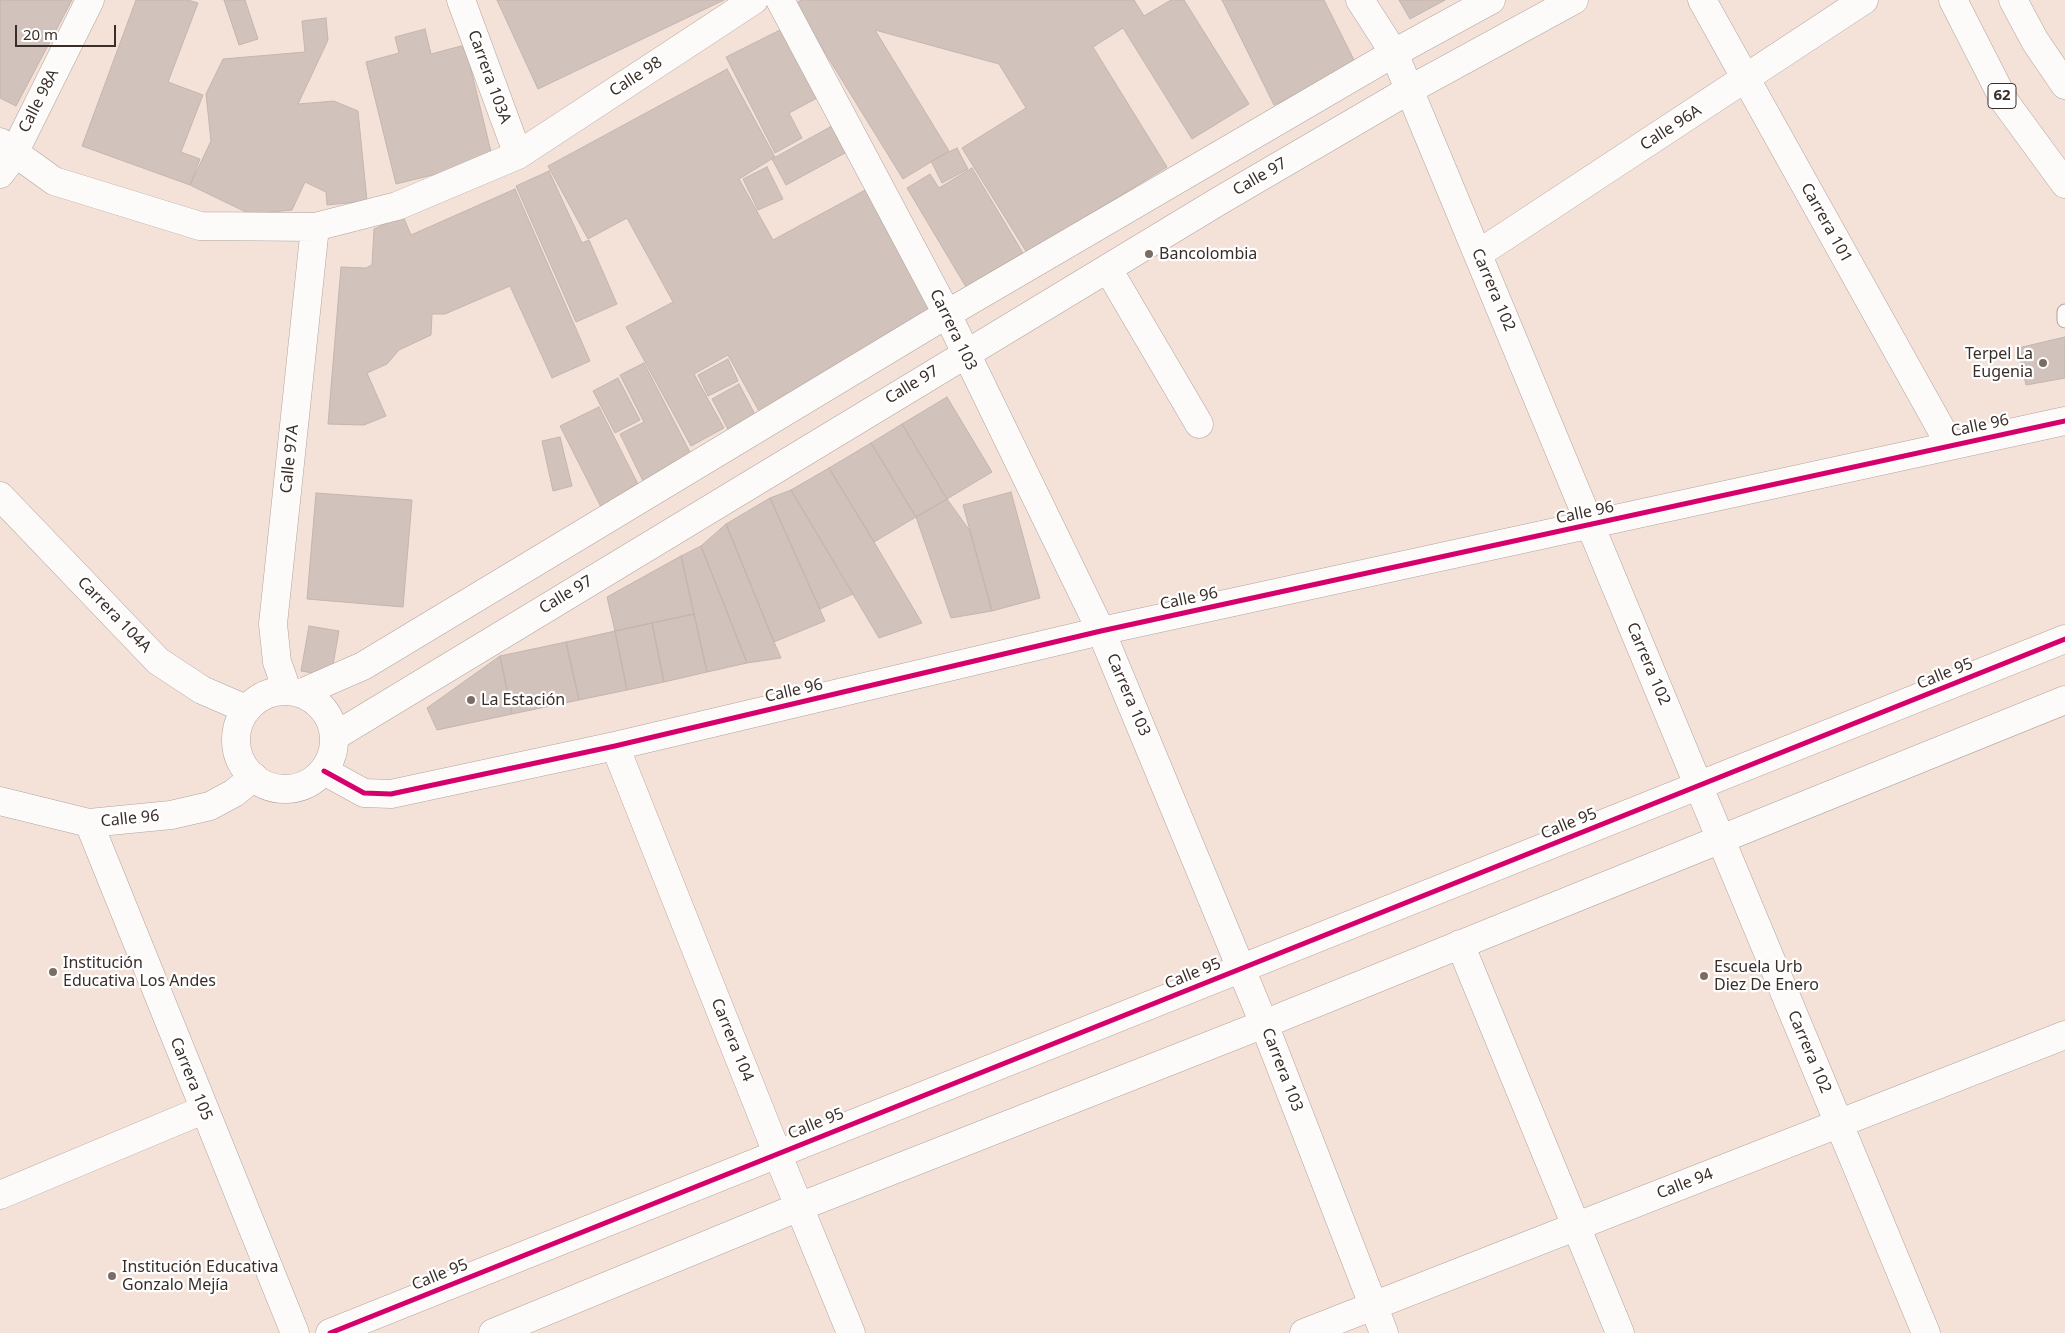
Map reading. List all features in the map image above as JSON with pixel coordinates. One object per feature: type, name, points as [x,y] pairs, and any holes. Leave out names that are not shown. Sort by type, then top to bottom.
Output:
[{"type":"main road","name":"Calle 98A","points":[[4,156],[90,0]]},
{"type":"main road","name":"Carrera 103A","points":[[460,0],[518,155]]},
{"type":"main road","name":"Calle 98","points":[[4,156],[54,181],[200,226],[315,227],[397,206],[518,155],[754,0]]},
{"type":"main road","name":"Carrera 103","points":[[780,0],[946,314],[1101,631],[1264,1024],[1384,1333]]},
{"type":"main road","name":"Carrera 102","points":[[1360,0],[1394,53],[1926,1333]]},
{"type":"main road","points":[[294,692],[318,702],[330,717],[335,736],[333,754],[324,771],[309,783],[290,789],[270,787],[254,777],[243,766],[238,752],[236,737],[239,722],[246,709],[264,696],[294,692],[363,666],[946,314],[1394,53],[1491,0]]},
{"type":"main road","name":"Calle 97","points":[[335,736],[964,353],[1409,90],[1574,0]]},
{"type":"main road","name":"Carrera 101","points":[[1702,0],[1950,445]]},
{"type":"main road","name":"Calle 96A","points":[[1478,254],[1864,0]]},
{"type":"main road","name":"62","points":[[1953,0],[2005,102],[2065,184]]},
{"type":"main road","points":[[2013,0],[2035,41],[2065,85]]},
{"type":"main road","name":"Calle 97A","points":[[294,692],[277,662],[273,624],[315,227]]},
{"type":"main road","points":[[1108,269],[1199,424]]},
{"type":"main road","name":"Calle 96","points":[[324,771],[364,793],[391,794],[615,746],[1101,631],[2065,421]]},
{"type":"main road","name":"Carrera 104A","points":[[0,496],[158,661],[202,690],[246,709]]},
{"type":"main road","name":"Calle 95","points":[[330,1333],[2065,639]]},
{"type":"main road","points":[[493,1333],[799,1206],[1264,1024],[2065,700]]},
{"type":"main road","name":"Carrera 104","points":[[615,746],[777,1153],[851,1333]]},
{"type":"main road","name":"Calle 96","points":[[3,805],[89,823],[171,815],[210,806],[234,793],[254,777]]},
{"type":"main road","name":"Carrera 105","points":[[89,823],[203,1110],[295,1333]]},
{"type":"main road","points":[[1460,944],[1620,1333]]},
{"type":"main road","name":"Calle 94","points":[[1304,1333],[2065,1034]]},
{"type":"main road","points":[[0,1195],[203,1110]]},
{"type":"lane","points":[[2065,312],[2065,320]]},
{"type":"building","points":[[0,0],[72,0],[16,106],[0,98]]},
{"type":"building","points":[[136,0],[188,0],[198,3],[168,82],[203,95],[181,152],[200,159],[190,185],[82,146]]},
{"type":"building","points":[[224,0],[245,0],[258,39],[239,45]]},
{"type":"building","points":[[497,0],[724,0],[538,89]]},
{"type":"building","points":[[801,0],[1134,0],[1144,16],[1171,0],[1184,0],[1249,104],[1192,139],[1123,28],[1093,47],[1167,167],[1027,253],[962,148],[1026,108],[999,64],[875,30],[949,151],[903,179],[795,4]]},
{"type":"building","points":[[1222,0],[1324,0],[1356,64],[1274,105]]},
{"type":"building","points":[[1399,0],[1445,0],[1410,19]]},
{"type":"building","points":[[326,18],[328,40],[298,104],[334,101],[358,111],[367,201],[327,205],[326,192],[305,182],[292,210],[250,214],[190,185],[211,141],[206,94],[223,59],[305,52],[302,21]]},
{"type":"building","points":[[784,28],[819,97],[789,113],[802,138],[775,153],[726,57]]},
{"type":"building","points":[[425,29],[431,54],[465,45],[493,160],[396,184],[366,62],[399,53],[395,37]]},
{"type":"building","points":[[727,69],[775,157],[739,179],[773,240],[869,188],[938,316],[760,413],[728,355],[694,374],[724,428],[691,446],[626,327],[673,302],[627,218],[588,239],[548,166]]},
{"type":"building","points":[[841,121],[856,147],[786,185],[772,159]]},
{"type":"building","points":[[957,148],[968,169],[942,183],[931,161]]},
{"type":"building","points":[[767,167],[783,199],[758,210],[743,179]]},
{"type":"building","points":[[972,168],[1023,253],[966,287],[907,188],[930,174],[939,188]]},
{"type":"building","points":[[549,171],[582,243],[589,240],[617,304],[576,322],[516,186]]},
{"type":"building","points":[[515,189],[590,361],[552,378],[510,286],[445,314],[432,314],[431,335],[399,350],[387,364],[367,373],[386,416],[364,425],[328,424],[341,267],[366,268],[372,265],[374,229],[403,216],[411,235]]},
{"type":"building","name":"Terpel La Eugenia","points":[[2065,337],[2065,378],[2026,385],[2018,348]]},
{"type":"building","points":[[728,359],[738,381],[708,396],[698,375]]},
{"type":"building","points":[[644,363],[693,458],[644,483],[620,434],[644,422],[620,375]]},
{"type":"building","points":[[618,378],[640,420],[615,433],[593,391]]},
{"type":"building","points":[[739,384],[759,422],[732,437],[712,399]]},
{"type":"building","points":[[947,397],[992,472],[947,499],[902,424]]},
{"type":"building","points":[[599,407],[640,488],[601,507],[560,426]]},
{"type":"building","points":[[902,424],[947,499],[916,517],[871,443]]},
{"type":"building","points":[[560,437],[572,486],[553,491],[542,441]]},
{"type":"building","points":[[871,443],[916,517],[874,542],[829,468]]},
{"type":"building","points":[[829,468],[922,623],[879,638],[791,490]]},
{"type":"building","points":[[791,490],[853,594],[820,609],[770,498]]},
{"type":"building","points":[[1011,492],[1040,598],[992,611],[963,505]]},
{"type":"building","points":[[316,493],[412,500],[403,607],[307,599]]},
{"type":"building","points":[[770,498],[825,621],[774,642],[726,524]]},
{"type":"building","points":[[947,499],[970,531],[992,611],[951,618],[916,517]]},
{"type":"building","points":[[726,524],[781,658],[747,663],[701,546]]},
{"type":"building","points":[[701,546],[747,663],[707,672],[681,556]]},
{"type":"building","points":[[681,556],[694,614],[615,631],[607,597]]},
{"type":"building","points":[[694,614],[707,672],[664,682],[652,623]]},
{"type":"building","points":[[652,623],[664,682],[627,690],[615,631]]},
{"type":"building","points":[[309,626],[339,631],[331,676],[301,671]]},
{"type":"building","points":[[615,631],[627,690],[579,700],[566,642]]},
{"type":"building","points":[[566,642],[579,700],[512,714],[500,656]]},
{"type":"building","points":[[500,656],[512,714],[437,730],[427,708]]},
{"type":"cycle path","points":[[324,771],[364,793],[391,794],[615,746],[1101,631],[2065,421]]},
{"type":"cycle path","points":[[330,1333],[2065,639]]},
{"type":"place","name":"Bancolombia","points":[[1149,254]]},
{"type":"place","name":"Terpel La Eugenia","points":[[2043,363]]},
{"type":"place","name":"La Estación","points":[[471,700]]},
{"type":"place","name":"Institución Educativa Los Andes","points":[[53,972]]},
{"type":"place","name":"Escuela Urb Diez De Enero","points":[[1704,976]]},
{"type":"place","name":"Institución Educativa Gonzalo Mejía","points":[[112,1276]]}]
